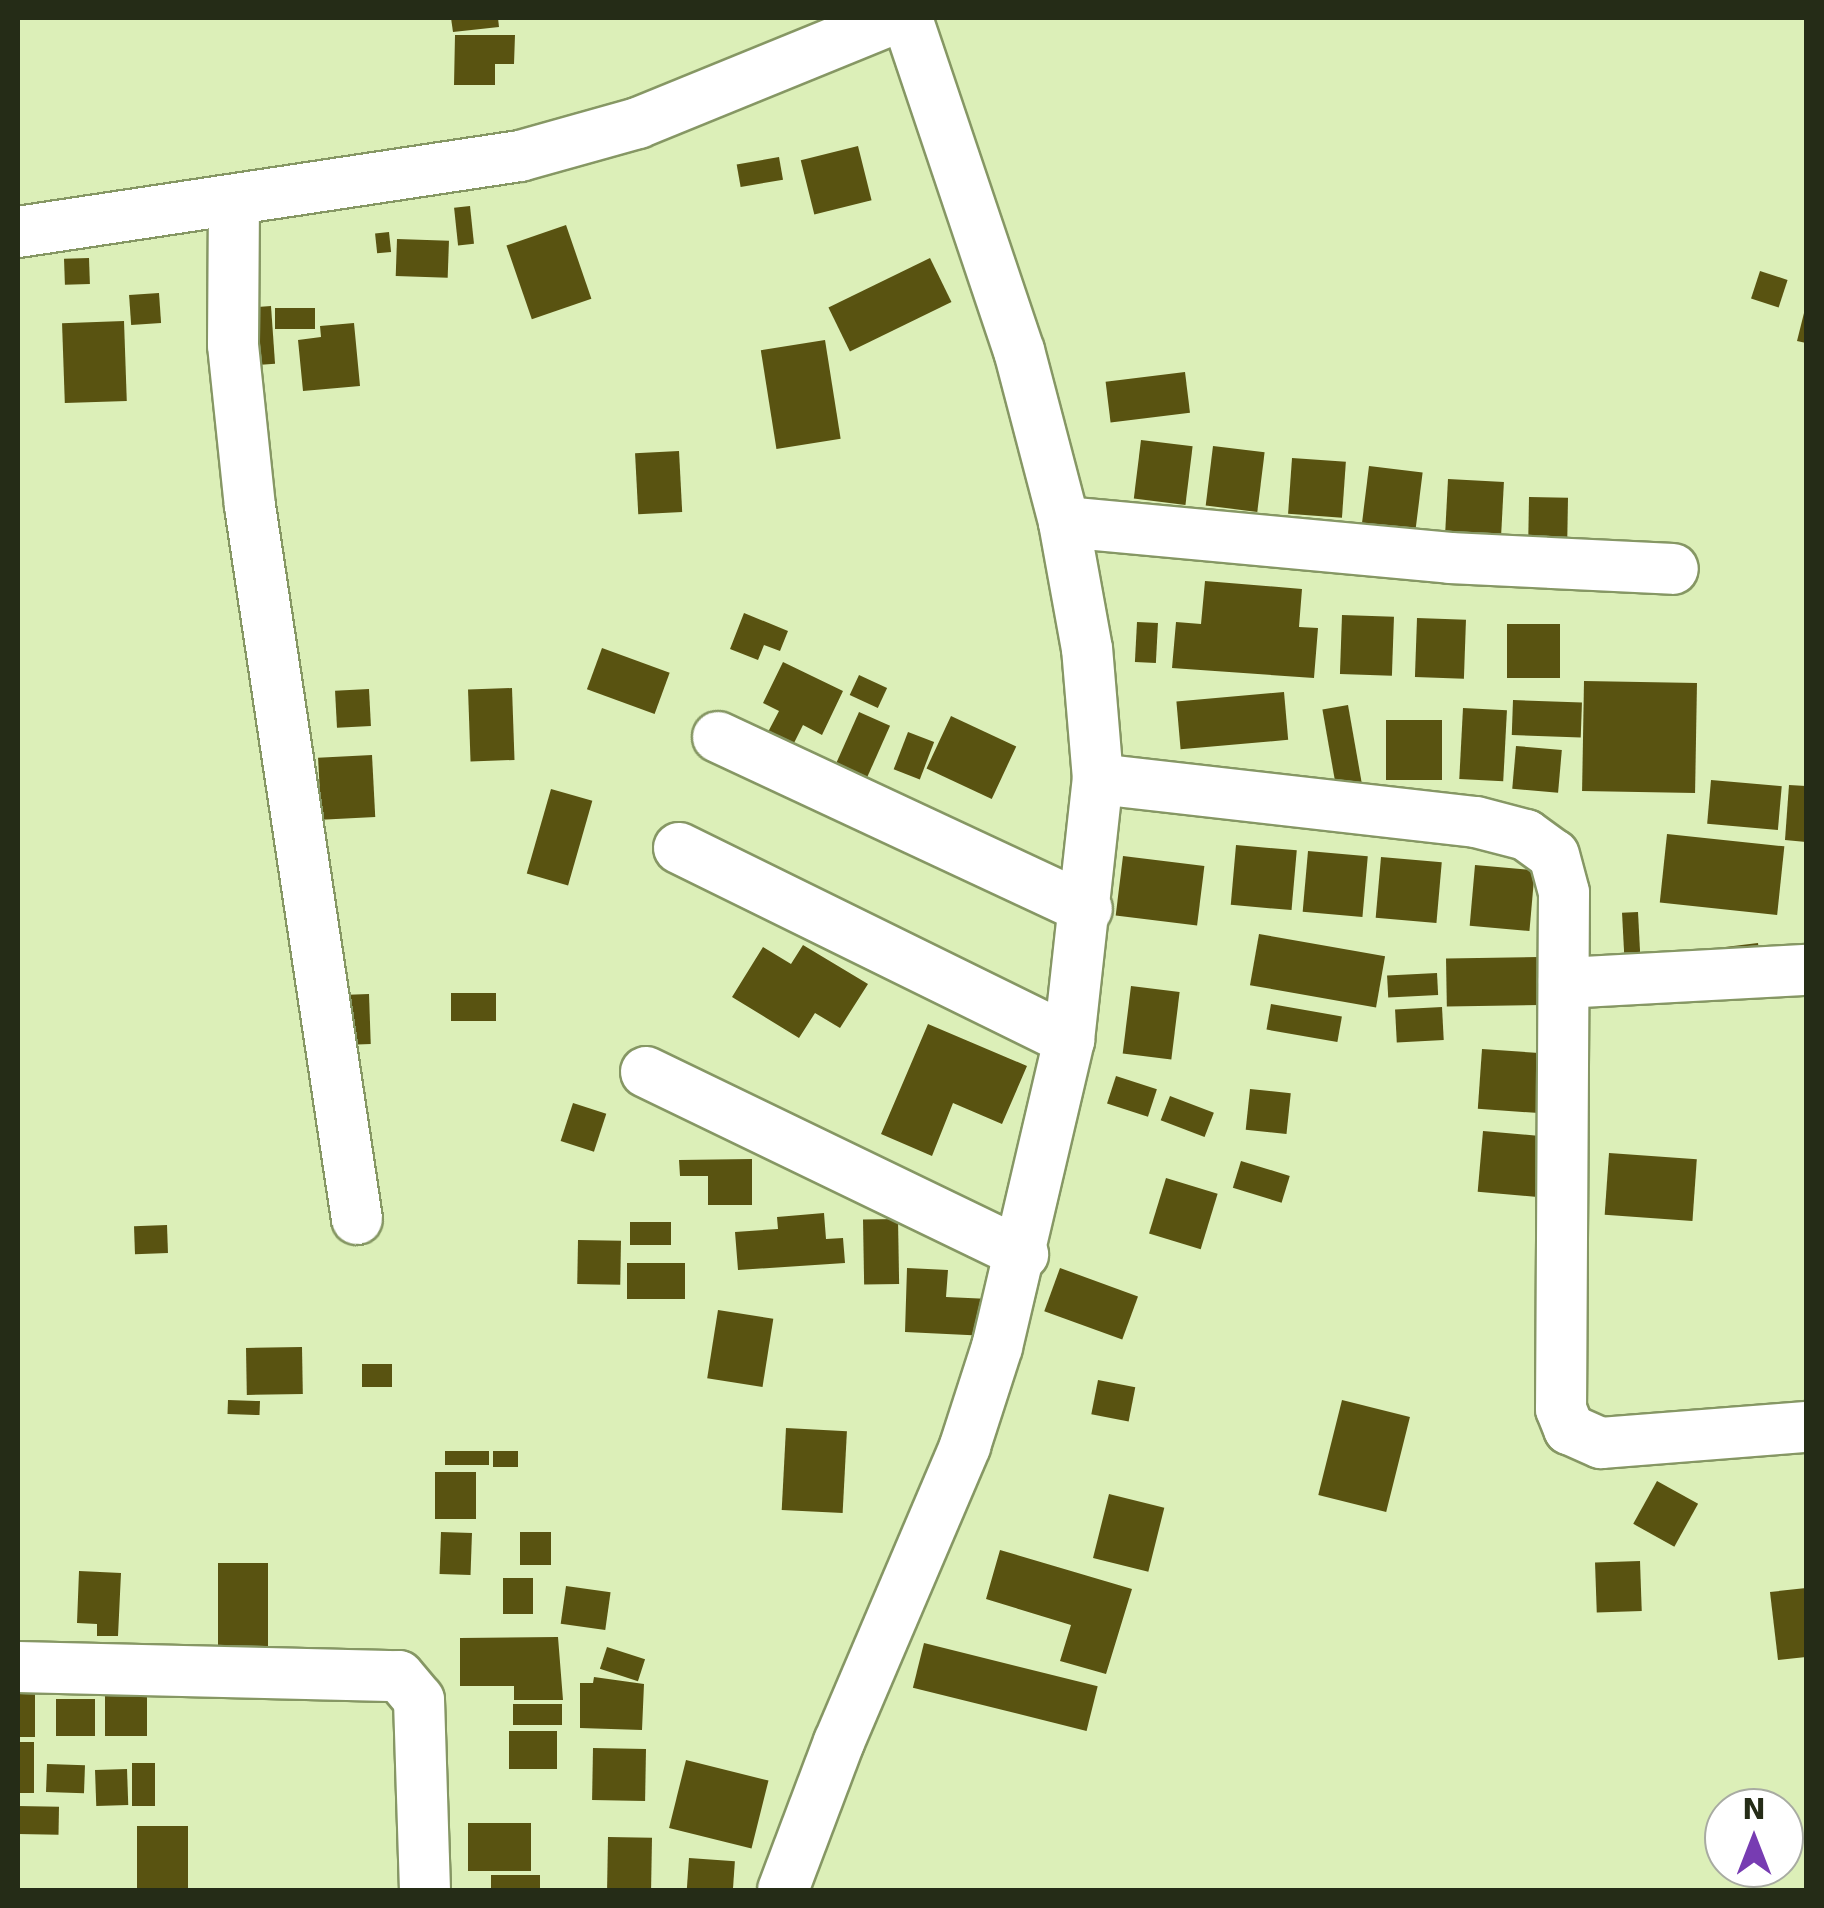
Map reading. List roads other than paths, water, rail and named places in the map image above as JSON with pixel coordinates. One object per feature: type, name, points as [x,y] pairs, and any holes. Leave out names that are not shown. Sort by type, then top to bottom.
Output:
[{"type":"street","points":[[18,232],[520,156],[638,123],[895,18]]},
{"type":"street","points":[[783,1890],[838,1742],[965,1446],[1023,1254],[1069,1040],[1087,909],[1098,779],[1088,650],[1064,522],[1019,351],[907,18]]},
{"type":"street","points":[[234,201],[233,346],[250,506],[357,1219]]},
{"type":"street","points":[[1064,522],[1450,558],[1673,569]]},
{"type":"street","points":[[718,737],[1087,909]]},
{"type":"street","points":[[1098,779],[1476,822],[1526,835],[1554,856],[1564,893],[1561,1409],[1569,1429],[1601,1443],[1806,1427]]},
{"type":"street","points":[[679,848],[1069,1040]]},
{"type":"street","points":[[1564,983],[1806,970]]},
{"type":"street","points":[[646,1072],[1023,1254]]},
{"type":"street","points":[[18,1667],[399,1676],[419,1700],[425,1890]]}]
